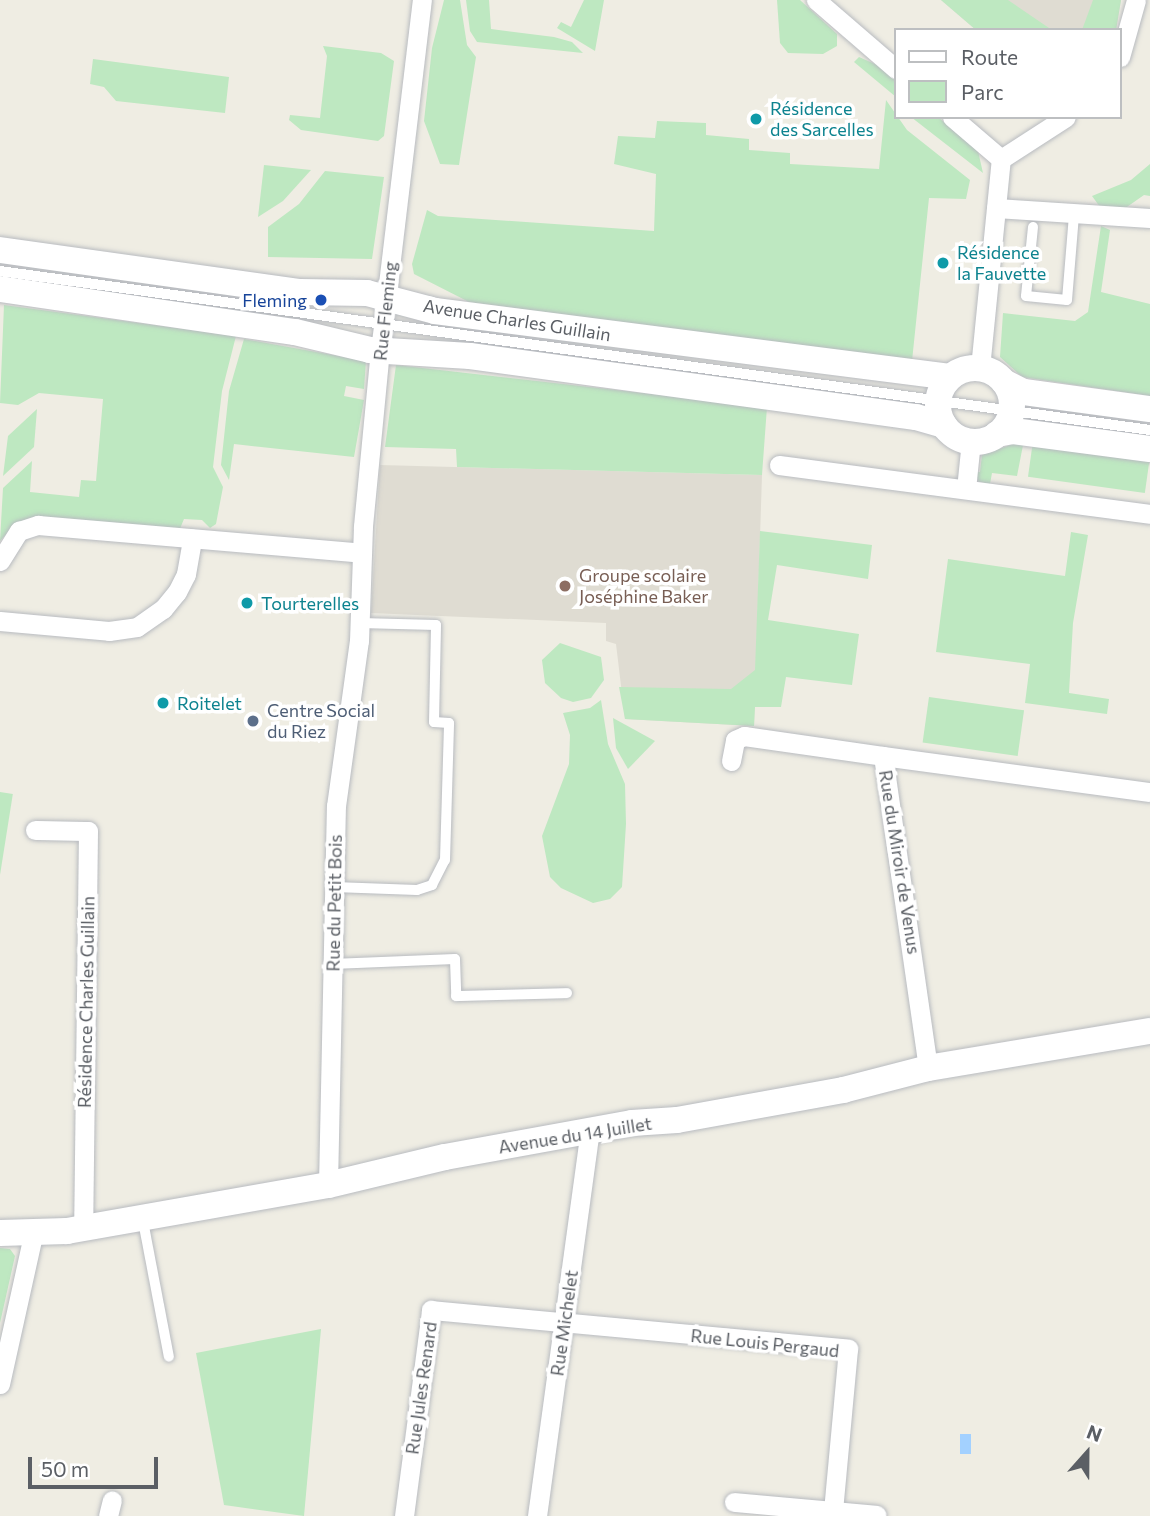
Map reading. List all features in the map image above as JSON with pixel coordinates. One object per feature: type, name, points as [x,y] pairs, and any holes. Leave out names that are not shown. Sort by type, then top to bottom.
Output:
[{"type":"street","name":"Rue Fleming","points":[[360,623],[362,553],[380,351],[422,0]]},
{"type":"street","points":[[816,0],[894,67]]},
{"type":"street","points":[[1122,50],[1136,0]]},
{"type":"street","points":[[954,119],[1001,159]]},
{"type":"street","points":[[1001,159],[1063,119]]},
{"type":"street","points":[[980,368],[1001,159]]},
{"type":"street","points":[[996,208],[1150,218]]},
{"type":"street","name":"Avenue Charles Guillain","points":[[0,250],[300,292],[386,296],[435,311],[944,388]]},
{"type":"street","points":[[0,289],[282,330],[380,351],[497,359],[916,417],[944,425],[971,441],[1013,431],[1150,449]]},
{"type":"street","points":[[980,368],[1024,392],[1150,409]]},
{"type":"street","points":[[944,425],[944,388],[980,368]]},
{"type":"street","points":[[997,434],[1012,410],[1004,382]]},
{"type":"street","points":[[966,489],[971,441]]},
{"type":"street","points":[[779,465],[1150,514]]},
{"type":"street","points":[[0,561],[10,541],[27,526],[362,553]]},
{"type":"street","points":[[0,621],[109,631],[137,627],[163,610],[177,592],[186,574],[192,539]]},
{"type":"street","name":"Rue du Petit Bois","points":[[328,1185],[337,795],[360,623]]},
{"type":"street","points":[[731,761],[735,740],[744,736],[883,756]]},
{"type":"street","name":"Rue du Miroir de Venus","points":[[928,1068],[883,756],[1150,792]]},
{"type":"street","name":"Résidence Charles Guillain","points":[[35,830],[88,831],[83,1227]]},
{"type":"street","name":"Avenue du 14 Juillet","points":[[0,1233],[33,1235],[328,1185],[433,1159],[590,1130],[704,1115],[928,1068],[1150,1031]]},
{"type":"street","name":"Rue Michelet","points":[[537,1516],[590,1130]]},
{"type":"street","points":[[0,1384],[33,1235]]},
{"type":"street","name":"Rue Jules Renard","points":[[404,1516],[431,1310],[565,1323]]},
{"type":"street","name":"Rue Louis Pergaud","points":[[565,1323],[848,1349],[833,1511]]},
{"type":"street","points":[[734,1502],[876,1515]]},
{"type":"lane","points":[[1033,228],[1027,296],[1067,300],[1074,215]]},
{"type":"lane","points":[[0,271],[383,323],[944,388],[1012,410],[1150,429]]},
{"type":"lane","points":[[334,887],[417,890],[432,884],[444,860],[449,723],[434,722],[436,625],[360,623]]},
{"type":"lane","points":[[332,964],[455,959],[456,996],[567,993]]},
{"type":"lane","points":[[142,1217],[169,1357]]},
{"type":"shaded area","points":[[941,0],[1121,0],[1116,28],[974,28]]},
{"type":"shaded area","name":"Groupe scolaire Joséphine Baker","points":[[380,465],[762,475],[754,726],[625,719],[616,644],[606,641],[606,623],[371,613]]},
{"type":"green space","points":[[444,0],[460,0],[467,45],[476,57],[459,165],[440,164],[424,121],[432,48]]},
{"type":"green space","points":[[466,0],[489,0],[491,29],[554,37],[572,42],[583,53],[477,42],[470,31]]},
{"type":"green space","points":[[584,0],[604,0],[595,51],[557,28],[561,22],[571,27]]},
{"type":"green space","points":[[777,0],[800,0],[837,34],[837,46],[823,54],[788,53],[780,43]]},
{"type":"green space","points":[[941,0],[1008,0],[1049,28],[974,28]]},
{"type":"green space","points":[[1093,0],[1121,0],[1116,28],[1083,28]]},
{"type":"green space","points":[[323,46],[381,53],[394,61],[384,136],[378,141],[301,130],[289,120],[290,115],[320,118],[327,56]]},
{"type":"green space","points":[[859,57],[877,65],[894,79],[894,95],[854,62]]},
{"type":"green space","points":[[93,59],[229,77],[225,113],[116,101],[104,87],[90,84]]},
{"type":"green space","points":[[886,100],[894,111],[894,119],[899,119],[907,130],[970,180],[966,199],[929,198],[912,361],[469,302],[414,274],[412,264],[427,210],[438,216],[654,231],[656,174],[614,164],[618,136],[655,138],[657,121],[706,123],[706,135],[749,139],[749,150],[790,153],[790,164],[879,169]]},
{"type":"green space","points":[[914,119],[940,119],[978,151],[983,173]]},
{"type":"green space","points":[[1150,164],[1150,196],[1144,195],[1124,209],[1100,207],[1092,196],[1131,180]]},
{"type":"green space","points":[[264,165],[311,170],[283,201],[258,217]]},
{"type":"green space","points":[[325,171],[384,177],[372,259],[268,257],[268,227],[299,204]]},
{"type":"green space","points":[[1101,226],[1110,230],[1101,292],[1150,304],[1150,396],[1022,377],[1000,357],[1003,313],[1075,321],[1088,312]]},
{"type":"green space","points":[[4,305],[236,336],[222,391],[213,467],[223,487],[216,524],[210,528],[202,520],[184,519],[179,531],[15,524],[0,541],[3,488],[32,461],[30,492],[79,497],[81,480],[96,481],[103,399],[39,393],[18,405],[0,403]]},
{"type":"green space","points":[[244,339],[366,361],[364,389],[346,386],[344,396],[364,400],[354,457],[234,444],[229,480],[221,465],[229,391]]},
{"type":"green space","points":[[396,365],[767,407],[762,475],[457,467],[456,449],[385,447]]},
{"type":"green space","points":[[37,409],[34,447],[3,476],[8,436]]},
{"type":"green space","points":[[1024,440],[1017,476],[992,473],[990,484],[979,482],[974,472],[980,472],[982,455]]},
{"type":"green space","points":[[1033,441],[1150,457],[1145,493],[1028,477]]},
{"type":"green space","points":[[760,531],[872,545],[868,579],[777,565],[768,620],[859,634],[852,685],[786,677],[781,707],[755,707],[754,726],[625,719],[619,687],[731,689],[755,670]]},
{"type":"green space","points":[[1071,532],[1088,535],[1073,623],[1069,693],[1109,699],[1107,714],[1025,703],[1030,664],[936,652],[948,559],[1065,576]]},
{"type":"green space","points":[[560,643],[601,657],[604,680],[591,698],[573,702],[561,698],[545,683],[542,660]]},
{"type":"green space","points":[[929,697],[1024,710],[1018,756],[923,743]]},
{"type":"green space","points":[[601,700],[608,744],[625,784],[626,824],[622,887],[610,899],[593,903],[561,888],[550,877],[542,836],[569,764],[570,735],[563,713],[590,708]]},
{"type":"green space","points":[[613,718],[655,741],[628,769],[616,748]]},
{"type":"green space","points":[[0,792],[13,794],[0,875]]},
{"type":"green space","points":[[0,1248],[10,1249],[15,1256],[0,1323]]},
{"type":"green space","points":[[321,1329],[304,1516],[224,1505],[196,1353]]},
{"type":"water","points":[[960,1434],[971,1434],[971,1454],[960,1454]]},
{"type":"place","name":"Résidence des Sarcelles","points":[[756,119]]},
{"type":"place","name":"Résidence la Fauvette","points":[[943,263]]},
{"type":"place","name":"Fleming","points":[[321,300]]},
{"type":"place","name":"Groupe scolaire Joséphine Baker","points":[[565,586]]},
{"type":"place","name":"Tourterelles","points":[[247,603]]},
{"type":"place","name":"Roitelet","points":[[163,703]]},
{"type":"place","name":"Centre Social du Riez","points":[[253,721]]}]
